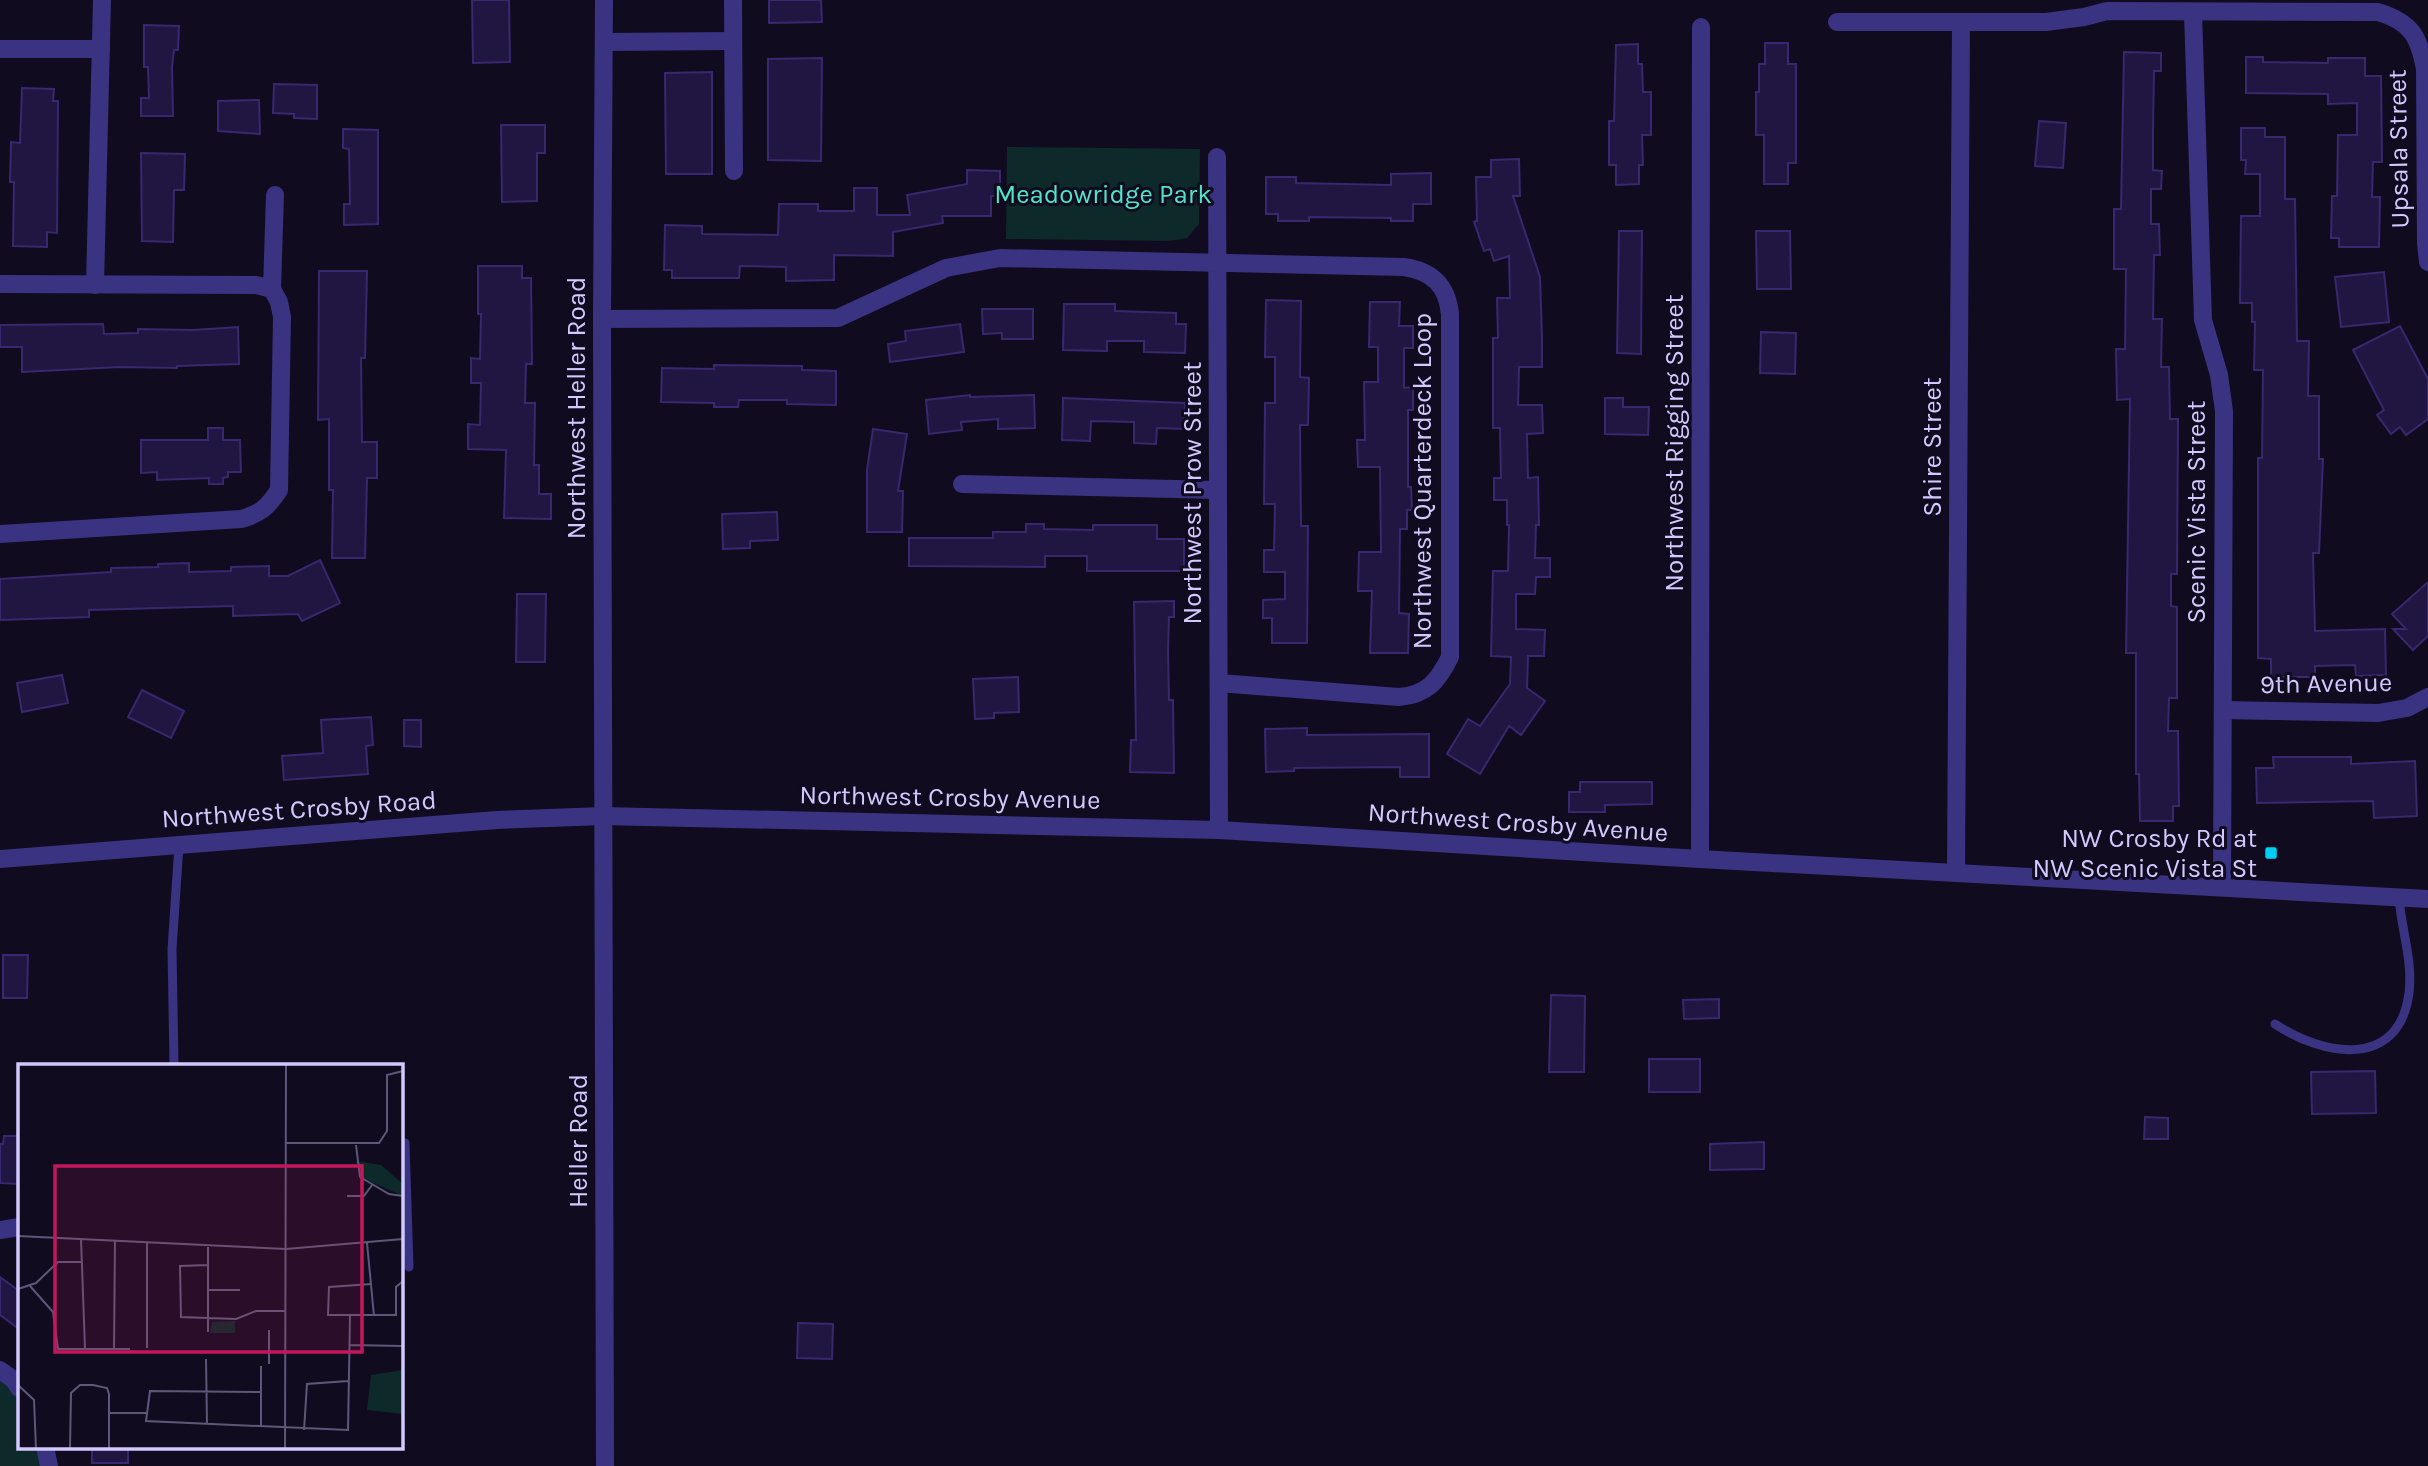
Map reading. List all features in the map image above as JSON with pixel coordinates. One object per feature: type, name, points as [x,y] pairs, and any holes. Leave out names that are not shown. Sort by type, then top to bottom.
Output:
[{"type":"street","points":[[95,285],[102,0]]},
{"type":"street","name":"Northwest Heller Road","points":[[603,816],[604,0]]},
{"type":"street","points":[[733,0],[734,171]]},
{"type":"street","name":"Upsala Street","points":[[1837,22],[2046,22],[2107,11],[2378,12],[2394,17],[2415,35],[2422,50],[2425,69],[2428,262]]},
{"type":"street","name":"Scenic Vista Street","points":[[2193,13],[2203,320],[2219,375],[2224,411],[2222,887]]},
{"type":"street","name":"Shire Street","points":[[1956,873],[1961,22]]},
{"type":"street","name":"Northwest Rigging Street","points":[[1700,859],[1701,27]]},
{"type":"street","points":[[604,42],[733,41]]},
{"type":"street","points":[[0,49],[101,49]]},
{"type":"street","name":"Northwest Prow Street","points":[[1217,157],[1219,830]]},
{"type":"street","points":[[0,534],[241,519],[253,516],[269,506],[279,490],[282,317],[279,302],[272,289],[275,195]]},
{"type":"street","name":"Northwest Quarterdeck Loop","points":[[602,319],[838,318],[946,268],[1000,258],[1416,269],[1441,285],[1449,300],[1450,314],[1450,657],[1442,674],[1429,689],[1412,696],[1399,697],[1219,684]]},
{"type":"street","points":[[0,284],[256,285],[272,289]]},
{"type":"street","points":[[962,484],[1217,490]]},
{"type":"street","name":"9th Avenue","points":[[2223,710],[2378,713],[2407,708],[2428,697]]},
{"type":"street","name":"Northwest Crosby Avenue","points":[[603,816],[1219,830],[2428,899]]},
{"type":"street","name":"Northwest Crosby Road","points":[[0,859],[497,820],[603,816]]},
{"type":"street","name":"Heller Road","points":[[603,816],[605,1466]]},
{"type":"street","points":[[0,1230],[18,1227]]},
{"type":"street","points":[[0,1370],[18,1386]]},
{"type":"street","points":[[45,1448],[49,1466]]},
{"type":"lane","points":[[174,1064],[172,949],[179,845]]},
{"type":"lane","points":[[2275,1024],[2291,1035],[2313,1044],[2355,1051],[2377,1046],[2392,1034],[2402,1020],[2410,981],[2399,897]]},
{"type":"lane","points":[[402,1143],[409,1267]]},
{"type":"green space","name":"Meadowridge Park","points":[[1007,147],[1200,149],[1199,224],[1187,238],[1170,241],[1006,239]]},
{"type":"green space","points":[[0,1370],[18,1387],[18,1448],[45,1448],[49,1466],[0,1466]]},
{"type":"building","points":[[472,0],[509,0],[510,62],[473,63]]},
{"type":"building","points":[[769,0],[821,0],[822,22],[769,23]]},
{"type":"building","points":[[144,25],[179,26],[178,50],[174,50],[172,67],[173,116],[141,116],[141,98],[149,98],[148,67],[144,67]]},
{"type":"building","points":[[1765,43],[1788,43],[1788,64],[1796,64],[1796,163],[1788,163],[1788,184],[1764,184],[1764,135],[1756,135],[1756,92],[1759,92],[1759,64],[1765,64]]},
{"type":"building","points":[[1638,44],[1643,92],[1651,92],[1651,135],[1642,135],[1643,165],[1639,165],[1639,184],[1616,185],[1616,165],[1609,165],[1609,121],[1614,121],[1616,45]]},
{"type":"building","points":[[2124,52],[2161,53],[2161,71],[2154,71],[2153,170],[2162,171],[2161,189],[2151,189],[2151,224],[2159,224],[2160,255],[2154,255],[2153,319],[2162,319],[2161,367],[2169,367],[2170,419],[2178,419],[2177,574],[2171,574],[2171,606],[2177,607],[2177,698],[2169,698],[2168,731],[2178,731],[2179,806],[2173,806],[2173,821],[2140,821],[2139,774],[2136,774],[2136,653],[2126,653],[2130,399],[2117,400],[2116,349],[2125,349],[2126,269],[2114,269],[2114,209],[2121,209]]},
{"type":"building","points":[[2246,57],[2263,57],[2263,62],[2328,63],[2328,58],[2365,58],[2365,76],[2381,76],[2382,162],[2373,162],[2372,197],[2380,197],[2379,247],[2339,247],[2339,238],[2331,238],[2332,196],[2337,196],[2338,135],[2357,135],[2357,103],[2328,104],[2328,94],[2246,93]]},
{"type":"building","points":[[822,58],[821,161],[768,160],[768,59]]},
{"type":"building","points":[[712,72],[712,174],[666,174],[665,73]]},
{"type":"building","points":[[274,84],[317,85],[317,119],[294,118],[294,114],[273,113]]},
{"type":"building","points":[[22,88],[54,89],[53,101],[58,101],[57,233],[47,232],[47,247],[13,246],[14,182],[10,182],[11,142],[20,143]]},
{"type":"building","points":[[259,100],[260,134],[218,131],[218,101]]},
{"type":"building","points":[[2039,121],[2066,123],[2063,168],[2035,166]]},
{"type":"building","points":[[501,125],[545,125],[545,153],[537,153],[537,201],[502,202]]},
{"type":"building","points":[[2241,128],[2265,128],[2265,137],[2285,137],[2285,199],[2295,199],[2297,341],[2309,341],[2308,396],[2319,396],[2319,459],[2323,459],[2319,553],[2313,553],[2315,631],[2385,629],[2386,675],[2356,676],[2355,665],[2315,666],[2315,677],[2271,677],[2271,659],[2258,658],[2258,458],[2262,458],[2263,370],[2254,370],[2255,322],[2252,322],[2252,303],[2240,303],[2241,216],[2260,216],[2260,174],[2245,174],[2246,160],[2241,160]]},
{"type":"building","points":[[343,129],[378,130],[378,224],[344,225],[344,204],[350,204],[349,149],[343,148]]},
{"type":"building","points":[[141,153],[185,154],[184,190],[174,190],[173,242],[142,241]]},
{"type":"building","points":[[1519,159],[1520,196],[1513,196],[1540,277],[1542,367],[1519,367],[1518,405],[1542,405],[1543,433],[1527,434],[1528,478],[1538,477],[1539,525],[1536,525],[1535,558],[1550,558],[1550,577],[1536,577],[1535,594],[1516,594],[1516,629],[1545,630],[1544,656],[1528,656],[1527,688],[1545,701],[1521,735],[1509,726],[1480,774],[1447,754],[1468,719],[1480,726],[1510,684],[1511,657],[1491,656],[1493,571],[1508,571],[1509,525],[1507,500],[1494,500],[1494,478],[1501,478],[1500,428],[1493,428],[1493,338],[1498,338],[1497,298],[1510,298],[1509,256],[1494,261],[1490,249],[1484,251],[1474,222],[1477,221],[1476,177],[1491,177],[1491,160]]},
{"type":"building","points":[[967,170],[1000,171],[1000,196],[991,196],[991,216],[942,216],[943,223],[893,232],[893,256],[834,255],[834,280],[786,281],[786,267],[740,266],[739,278],[672,278],[672,270],[664,270],[665,225],[702,226],[702,234],[778,235],[779,204],[818,204],[818,211],[854,211],[854,188],[877,188],[877,215],[910,215],[907,195],[967,184]]},
{"type":"building","points":[[1431,173],[1431,204],[1413,204],[1413,221],[1391,221],[1391,218],[1309,217],[1309,221],[1278,221],[1278,214],[1266,214],[1266,177],[1296,177],[1296,183],[1391,185],[1391,174]]},
{"type":"building","points":[[1619,231],[1642,231],[1641,354],[1617,353]]},
{"type":"building","points":[[1756,231],[1790,231],[1791,289],[1757,289]]},
{"type":"building","points":[[478,266],[522,266],[522,278],[531,278],[532,364],[526,364],[525,403],[535,403],[534,465],[539,465],[539,494],[551,494],[551,519],[504,518],[506,450],[468,449],[468,424],[480,425],[481,383],[471,383],[471,358],[480,359]]},
{"type":"building","points":[[319,271],[367,271],[365,358],[361,358],[362,442],[377,442],[377,478],[367,478],[365,558],[332,558],[333,490],[329,490],[329,419],[318,420]]},
{"type":"building","points":[[2384,272],[2389,322],[2341,327],[2335,277]]},
{"type":"building","points":[[1266,300],[1301,301],[1300,377],[1309,378],[1308,425],[1300,425],[1301,526],[1308,526],[1307,643],[1272,643],[1272,618],[1263,618],[1263,600],[1285,599],[1285,572],[1264,572],[1264,550],[1274,550],[1275,504],[1264,504],[1265,403],[1275,403],[1275,357],[1265,357]]},
{"type":"building","points":[[1370,302],[1400,302],[1399,326],[1413,326],[1413,348],[1404,348],[1404,388],[1413,387],[1413,410],[1408,410],[1408,487],[1411,487],[1412,510],[1407,510],[1407,529],[1400,529],[1399,613],[1409,614],[1408,653],[1370,653],[1372,591],[1358,591],[1359,552],[1381,552],[1380,467],[1358,467],[1357,440],[1365,440],[1364,382],[1378,382],[1378,347],[1369,347]]},
{"type":"building","points":[[1064,304],[1115,304],[1115,311],[1176,313],[1176,324],[1186,324],[1185,353],[1144,352],[1144,341],[1107,341],[1107,351],[1063,350]]},
{"type":"building","points":[[982,309],[1033,309],[1033,339],[1002,339],[1002,333],[983,334]]},
{"type":"building","points":[[103,324],[104,334],[138,333],[138,329],[238,327],[239,364],[22,372],[22,347],[0,347],[0,325]]},
{"type":"building","points":[[960,324],[964,352],[890,362],[888,344],[906,341],[905,331]]},
{"type":"building","points":[[2400,326],[2428,379],[2428,419],[2406,435],[2400,427],[2391,434],[2377,415],[2384,410],[2353,350]]},
{"type":"building","points":[[1761,332],[1796,333],[1795,374],[1760,373]]},
{"type":"building","points":[[714,365],[802,366],[802,370],[836,371],[836,405],[787,404],[787,400],[739,400],[738,407],[714,407],[714,403],[661,402],[662,368],[714,369]]},
{"type":"building","points":[[970,395],[1034,395],[1035,428],[998,429],[998,419],[961,422],[962,430],[929,434],[926,400]]},
{"type":"building","points":[[1063,398],[1185,403],[1184,429],[1157,428],[1156,444],[1134,443],[1134,422],[1091,421],[1090,441],[1062,440]]},
{"type":"building","points":[[1605,398],[1623,398],[1623,407],[1649,407],[1648,435],[1605,434]]},
{"type":"building","points":[[208,428],[223,428],[223,440],[240,440],[241,472],[228,472],[228,477],[223,478],[223,484],[209,484],[209,478],[157,480],[157,472],[141,473],[141,440],[208,440]]},
{"type":"building","points":[[873,429],[907,434],[898,491],[903,491],[902,532],[867,532],[867,470]]},
{"type":"building","points":[[777,512],[778,540],[750,541],[750,548],[723,549],[722,514]]},
{"type":"building","points":[[1026,524],[1044,524],[1044,529],[1093,530],[1093,525],[1157,525],[1157,539],[1184,539],[1184,571],[1087,571],[1087,556],[1045,556],[1045,567],[909,566],[909,538],[993,538],[993,532],[1026,532]]},
{"type":"building","points":[[320,560],[340,603],[302,621],[298,614],[233,616],[233,606],[89,610],[89,617],[0,620],[0,579],[111,572],[111,568],[189,563],[189,572],[231,571],[231,567],[269,566],[269,576],[288,576]]},
{"type":"building","points":[[2428,582],[2428,636],[2413,650],[2393,629],[2406,629],[2392,614]]},
{"type":"building","points":[[517,594],[546,594],[545,662],[516,662]]},
{"type":"building","points":[[1174,601],[1174,617],[1169,617],[1168,650],[1169,700],[1173,700],[1174,773],[1130,772],[1131,740],[1136,740],[1134,602]]},
{"type":"building","points":[[62,675],[68,703],[22,712],[17,683]]},
{"type":"building","points":[[1018,677],[1019,712],[994,713],[994,718],[975,719],[973,679]]},
{"type":"building","points":[[142,690],[184,711],[171,738],[128,717]]},
{"type":"building","points":[[371,717],[373,745],[366,746],[368,774],[284,780],[282,756],[323,753],[321,720]]},
{"type":"building","points":[[404,720],[421,720],[421,747],[404,746]]},
{"type":"building","points":[[1307,728],[1307,735],[1429,734],[1429,777],[1400,777],[1400,767],[1294,768],[1294,771],[1266,772],[1265,729]]},
{"type":"building","points":[[2273,757],[2351,757],[2351,764],[2415,761],[2417,816],[2374,818],[2373,801],[2257,803],[2256,768],[2274,768]]},
{"type":"building","points":[[1580,782],[1652,782],[1652,804],[1605,805],[1605,812],[1569,812],[1569,792],[1580,792]]},
{"type":"building","points":[[3,955],[28,955],[27,998],[3,998]]},
{"type":"building","points":[[1551,995],[1585,996],[1584,1072],[1549,1072]]},
{"type":"building","points":[[1719,999],[1719,1018],[1684,1019],[1683,1000]]},
{"type":"building","points":[[1649,1059],[1700,1059],[1700,1092],[1649,1092]]},
{"type":"building","points":[[2375,1071],[2376,1113],[2312,1114],[2311,1072]]},
{"type":"building","points":[[2145,1117],[2168,1118],[2168,1139],[2144,1139]]},
{"type":"building","points":[[4,1136],[18,1136],[18,1184],[0,1183],[0,1144],[3,1144]]},
{"type":"building","points":[[1764,1142],[1764,1169],[1710,1170],[1710,1144]]},
{"type":"building","points":[[0,1277],[18,1290],[18,1328],[0,1315]]},
{"type":"building","points":[[798,1323],[833,1324],[832,1359],[797,1358]]},
{"type":"building","points":[[92,1448],[128,1448],[128,1463],[92,1463]]},
{"type":"place","name":"NW Crosby Rd at NW Scenic Vista St","points":[[2271,853]]}]
